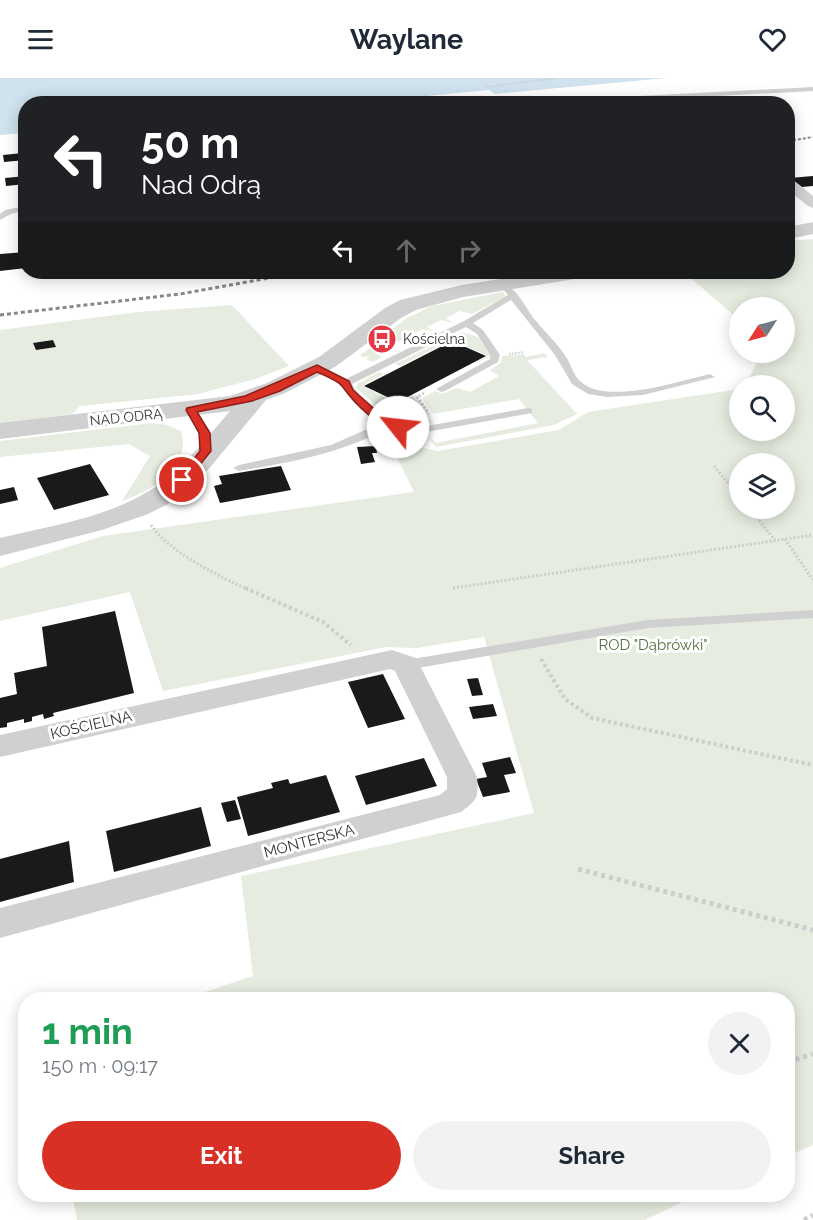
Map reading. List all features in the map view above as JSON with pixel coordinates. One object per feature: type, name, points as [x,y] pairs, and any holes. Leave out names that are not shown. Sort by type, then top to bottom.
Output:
[{"type":"street","points":[[795,189],[813,203]]},
{"type":"street","points":[[795,232],[813,228]]},
{"type":"street","name":"NAD ODRĄ","points":[[0,431],[191,410],[234,403],[256,396],[317,368],[348,349],[393,313],[408,305],[444,295],[508,290],[553,279]]},
{"type":"street","points":[[0,546],[133,509],[172,489],[256,396]]},
{"type":"street","points":[[191,410],[205,437],[203,457]]},
{"type":"street","name":"KOŚCIELNA","points":[[0,746],[388,662]]},
{"type":"street","name":"MONTERSKA","points":[[0,923],[450,804],[463,794],[462,777],[388,662]]},
{"type":"lane","points":[[668,96],[813,89]]},
{"type":"lane","points":[[0,218],[8,212],[18,210]]},
{"type":"lane","points":[[346,383],[467,322],[508,290],[523,314],[562,357],[577,385],[601,394],[632,394],[710,376]]},
{"type":"lane","points":[[441,389],[495,360],[495,355],[480,332],[467,322]]},
{"type":"lane","points":[[317,368],[346,383],[349,391],[375,415],[408,430],[423,430],[528,411]]},
{"type":"lane","points":[[239,468],[319,453],[352,443],[389,423]]},
{"type":"lane","points":[[388,662],[531,644],[648,624],[813,614]]},
{"type":"path","points":[[485,85],[487,87],[557,78]]},
{"type":"path","points":[[418,399],[424,406]]},
{"type":"path","points":[[714,466],[729,484]]},
{"type":"path","points":[[757,519],[775,541]]},
{"type":"path","points":[[155,531],[181,552],[229,581],[323,622],[348,642],[388,662]]},
{"type":"path","points":[[453,588],[813,535]]},
{"type":"path","points":[[785,539],[813,580]]},
{"type":"path","points":[[531,644],[565,699],[592,718],[813,765]]},
{"type":"path","points":[[578,869],[813,930]]},
{"type":"path","points":[[795,1059],[813,1053]]},
{"type":"path","points":[[804,1220],[813,1215]]},
{"type":"green space","name":"ROD \"Dąbrówki\"","points":[[813,239],[813,1145],[795,1153],[795,992],[205,992],[253,976],[241,876],[534,813],[484,637],[417,648],[386,647],[163,691],[130,592],[0,621],[0,568],[103,536],[414,492],[393,449],[377,438],[438,451],[559,430],[588,412],[729,391],[729,441],[795,441],[795,375],[751,375],[756,363],[795,363],[795,297],[729,297],[729,311],[692,279],[795,279],[795,240]]},
{"type":"green space","points":[[503,292],[506,296],[472,314],[460,311],[446,318],[453,323],[441,320],[427,327],[434,332],[423,329],[408,337],[415,340],[413,342],[404,339],[386,347],[393,352],[381,349],[375,353],[382,357],[373,362],[366,359],[371,356],[361,357],[361,354],[385,338],[383,336],[407,318],[432,306]]},
{"type":"green space","points":[[232,305],[289,366],[255,379],[198,394],[80,406],[72,414],[0,424],[0,330],[138,312]]},
{"type":"green space","points":[[461,332],[478,337],[490,355],[488,358],[476,362],[488,356],[452,340],[400,366],[395,364]]},
{"type":"green space","points":[[544,353],[548,357],[527,360],[577,414],[554,425],[436,447],[427,435],[436,443],[538,423],[519,399],[433,414],[422,398],[435,391],[442,394],[457,388],[470,392],[499,376],[490,370],[501,363],[502,356],[524,354],[526,357]]},
{"type":"green space","points":[[379,372],[384,374],[362,386],[398,404],[413,396],[433,423],[421,424],[401,420],[382,409],[356,388],[357,384]]},
{"type":"green space","points":[[153,423],[167,425],[181,431],[183,444],[180,456],[175,467],[167,476],[145,491],[122,501],[150,456],[129,444],[0,457],[0,441]]},
{"type":"green space","points":[[74,1202],[682,1202],[645,1220],[77,1220]]},
{"type":"water","points":[[0,78],[666,78],[495,94],[489,90],[426,96],[18,96],[18,134],[0,135]]},
{"type":"building","points":[[18,154],[18,161],[4,162],[3,155]]},
{"type":"building","points":[[813,176],[813,186],[802,187],[795,182],[795,178]]},
{"type":"building","points":[[18,177],[18,185],[6,186],[5,178]]},
{"type":"building","points":[[18,253],[18,269],[0,271],[0,254]]},
{"type":"building","points":[[53,340],[56,347],[36,350],[33,343]]},
{"type":"building","points":[[452,341],[486,356],[398,402],[364,386]]},
{"type":"building","points":[[376,446],[377,453],[372,453],[375,462],[361,464],[357,447]]},
{"type":"building","points":[[90,464],[109,495],[54,510],[37,478]]},
{"type":"building","points":[[281,466],[291,490],[220,503],[214,486],[222,484],[219,476]]},
{"type":"building","points":[[14,487],[18,500],[0,504],[0,490]]},
{"type":"building","points":[[115,611],[134,693],[53,713],[54,716],[44,719],[43,714],[32,717],[32,721],[24,723],[24,719],[7,723],[7,727],[0,728],[0,698],[17,694],[14,673],[47,666],[42,627]]},
{"type":"building","points":[[383,674],[405,719],[368,728],[348,682]]},
{"type":"building","points":[[478,678],[483,695],[472,696],[467,679]]},
{"type":"building","points":[[493,704],[497,716],[473,719],[469,707]]},
{"type":"building","points":[[510,757],[516,773],[504,775],[510,792],[483,797],[476,779],[487,777],[482,763]]},
{"type":"building","points":[[424,758],[437,786],[366,805],[355,776]]},
{"type":"building","points":[[326,775],[340,812],[248,836],[237,797],[273,788],[271,783],[288,779],[290,784]]},
{"type":"building","points":[[235,800],[241,819],[227,822],[221,803]]},
{"type":"building","points":[[201,807],[211,846],[114,872],[106,831]]},
{"type":"building","points":[[69,841],[74,882],[0,902],[0,859]]},
{"type":"railway","points":[[795,140],[813,137]]},
{"type":"railway","points":[[0,315],[180,294],[263,279]]},
{"type":"place","name":"Kościelna","points":[[382,339]]},
{"type":"route","points":[[182,480],[203,457],[205,451],[204,433],[191,410],[248,399],[317,368],[338,377],[346,383],[349,391],[375,415],[398,427]]}]
